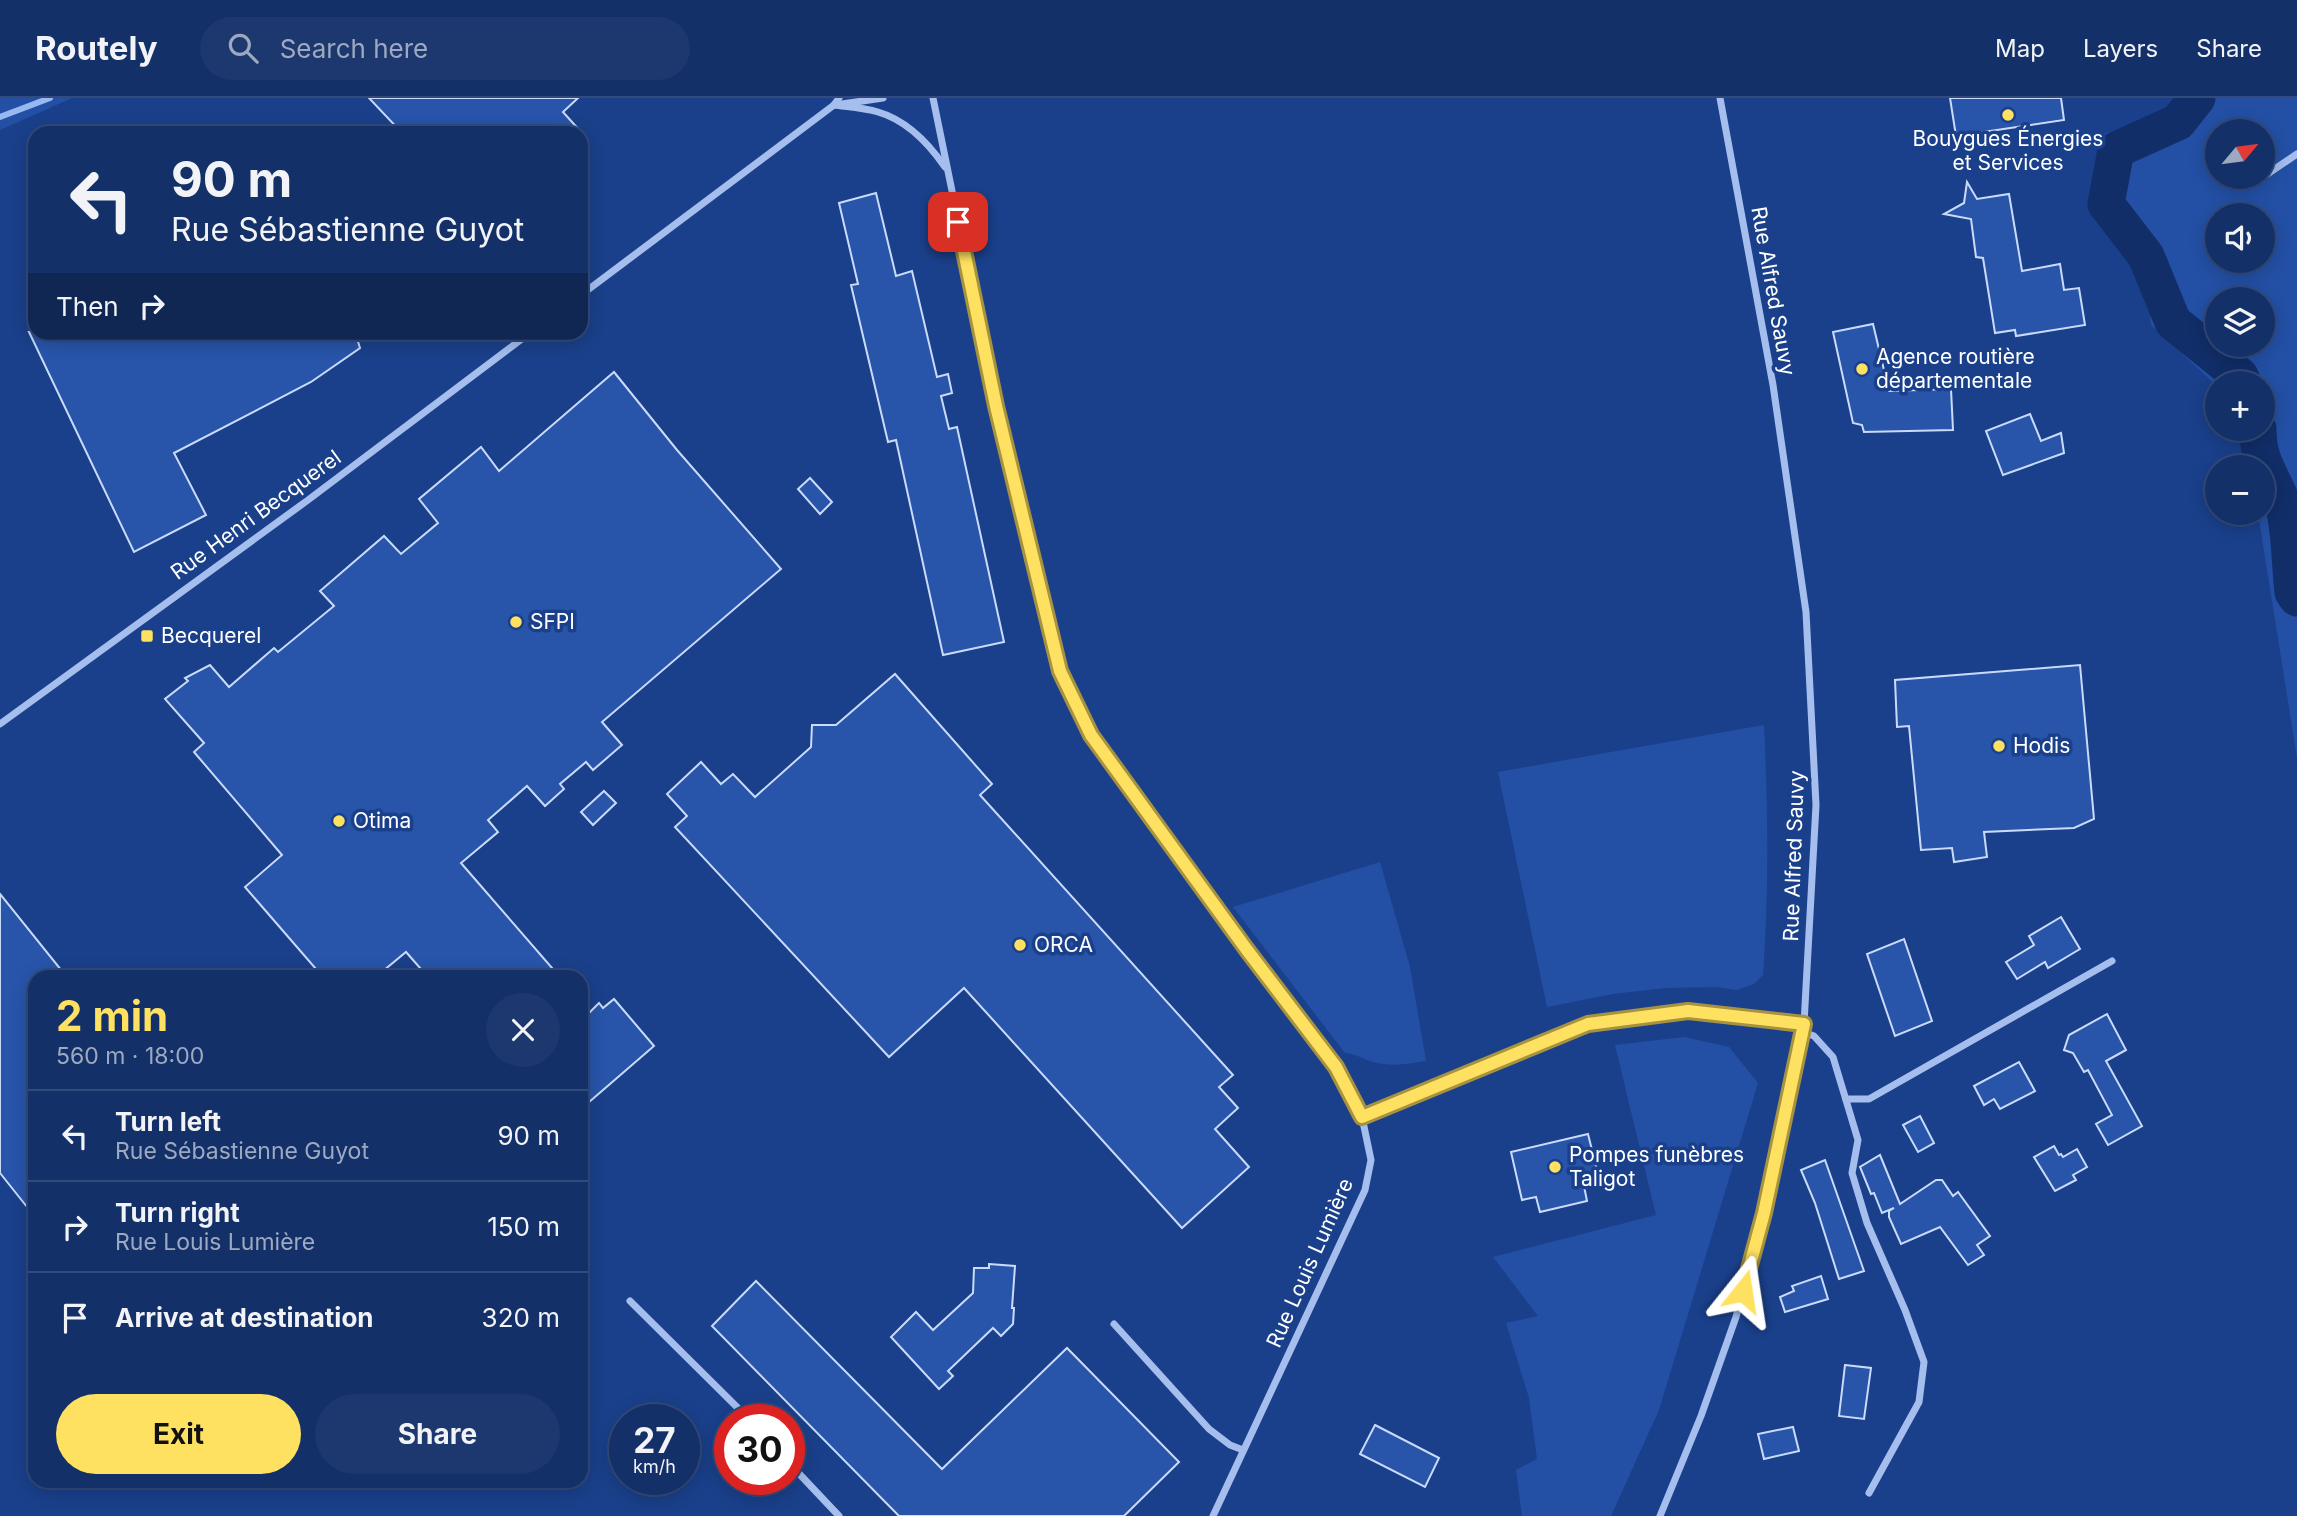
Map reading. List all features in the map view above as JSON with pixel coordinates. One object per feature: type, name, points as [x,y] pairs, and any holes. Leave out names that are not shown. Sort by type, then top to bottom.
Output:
[{"type":"street","points":[[588,290],[837,102],[883,98]]},
{"type":"street","name":"Rue Louis Lumière","points":[[933,98],[996,406],[1060,671],[1091,735],[1247,950],[1336,1067],[1362,1117],[1371,1160],[1365,1190],[1213,1516]]},
{"type":"street","name":"Rue Alfred Sauvy","points":[[1660,1516],[1702,1416],[1736,1317],[1764,1213],[1803,1028],[1816,805],[1806,612],[1773,385],[1720,98]]},
{"type":"street","points":[[837,102],[879,112],[903,124],[927,143],[947,170]]},
{"type":"street","points":[[2275,169],[2297,154]]},
{"type":"street","name":"Rue Henri Becquerel","points":[[0,724],[297,508],[520,340]]},
{"type":"street","points":[[1846,1099],[1869,1099],[2112,961]]},
{"type":"street","points":[[1362,1117],[1588,1024],[1688,1011],[1803,1028],[1814,1036],[1833,1057],[1857,1140],[1852,1173],[1867,1223],[1905,1310],[1924,1363],[1919,1402],[1869,1493]]},
{"type":"street","points":[[630,1301],[734,1404]]},
{"type":"street","points":[[1114,1324],[1209,1429],[1230,1445],[1244,1450]]},
{"type":"street","points":[[805,1480],[839,1516]]},
{"type":"shaded area","points":[[0,98],[72,98],[0,130]]},
{"type":"shaded area","points":[[2197,98],[2297,98],[2297,758],[2260,525],[2275,525],[2275,455],[2251,455],[2249,441],[2275,441],[2275,371],[2205,371],[2205,375],[2151,325],[2145,256],[2096,212],[2103,134],[2196,109]]},
{"type":"shaded area","points":[[1764,725],[1767,850],[1763,975],[1754,984],[1736,990],[1716,987],[1665,988],[1613,994],[1547,1007],[1498,772]]},
{"type":"shaded area","points":[[1380,862],[1410,967],[1426,1061],[1386,1064],[1345,1053],[1233,907]]},
{"type":"shaded area","points":[[1684,1037],[1729,1047],[1758,1083],[1659,1410],[1611,1516],[1522,1516],[1516,1470],[1537,1459],[1529,1398],[1506,1323],[1538,1316],[1493,1257],[1656,1215],[1615,1045]]},
{"type":"building","points":[[369,98],[578,98],[563,112],[576,126],[395,126]]},
{"type":"building","name":"Bouygues Énergies et Services","points":[[1950,98],[2061,98],[2064,120],[1956,136]]},
{"type":"building","points":[[1967,182],[1977,199],[2009,194],[2022,271],[2060,264],[2064,290],[2079,288],[2085,325],[2016,336],[2015,330],[1995,333],[1983,258],[1976,257],[1971,219],[1944,214],[1964,203]]},
{"type":"building","points":[[876,193],[896,276],[912,271],[937,377],[948,374],[952,393],[941,396],[949,429],[957,427],[1004,642],[943,655],[896,440],[888,442],[851,285],[858,284],[839,203]]},
{"type":"building","name":"Agence routière départementale","points":[[1873,324],[1889,391],[1951,389],[1953,430],[1864,432],[1862,425],[1853,423],[1833,332]]},
{"type":"building","points":[[33,340],[358,340],[360,348],[311,382],[174,453],[206,515],[134,552]]},
{"type":"building","name":"SFPI","points":[[614,372],[677,450],[781,569],[602,722],[622,745],[593,770],[586,762],[560,784],[564,789],[545,806],[527,786],[488,820],[498,832],[461,863],[554,970],[422,970],[406,952],[384,970],[317,970],[245,887],[282,855],[194,752],[204,743],[165,699],[188,681],[185,678],[210,665],[229,687],[274,648],[278,652],[334,606],[320,591],[384,536],[401,554],[438,523],[419,499],[481,447],[499,471]]},
{"type":"building","points":[[2030,414],[2041,441],[2061,433],[2064,453],[2003,475],[1986,431]]},
{"type":"building","points":[[810,478],[832,502],[820,514],[798,489]]},
{"type":"building","name":"Hodis","points":[[2080,665],[2094,819],[2074,828],[1984,832],[1987,857],[1954,862],[1952,848],[1921,850],[1909,726],[1897,727],[1895,680]]},
{"type":"building","name":"ORCA","points":[[895,674],[992,784],[980,795],[1233,1075],[1219,1087],[1238,1108],[1215,1129],[1249,1167],[1182,1228],[964,988],[889,1057],[675,827],[687,816],[667,794],[701,762],[721,784],[733,774],[755,797],[811,747],[812,725],[836,725]]},
{"type":"building","points":[[604,791],[616,803],[593,825],[581,812]]},
{"type":"building","points":[[0,894],[61,970],[28,970],[28,1208],[0,1173]]},
{"type":"building","points":[[2061,917],[2080,949],[2048,968],[2045,962],[2017,979],[2006,962],[2034,945],[2029,936]]},
{"type":"building","points":[[1904,939],[1932,1021],[1895,1036],[1867,954]]},
{"type":"building","points":[[614,999],[654,1046],[588,1103],[588,1010],[590,1012],[599,1003],[603,1008]]},
{"type":"building","points":[[2107,1014],[2126,1050],[2106,1061],[2142,1126],[2108,1145],[2096,1124],[2112,1115],[2088,1070],[2084,1072],[2073,1053],[2064,1050],[2069,1035]]},
{"type":"building","points":[[2019,1062],[2035,1091],[2000,1109],[1994,1099],[1984,1105],[1974,1086]]},
{"type":"building","points":[[1920,1116],[1934,1143],[1918,1152],[1903,1125]]},
{"type":"building","name":"Pompes funèbres Taligot","points":[[1588,1134],[1600,1182],[1584,1186],[1587,1201],[1540,1212],[1536,1197],[1522,1200],[1511,1152]]},
{"type":"building","points":[[2054,1146],[2063,1157],[2077,1149],[2087,1167],[2073,1175],[2076,1180],[2055,1191],[2034,1157]]},
{"type":"building","points":[[1880,1155],[1900,1204],[1936,1180],[1942,1180],[1953,1196],[1958,1192],[1990,1236],[1977,1245],[1984,1255],[1968,1265],[1940,1227],[1901,1244],[1889,1217],[1889,1211],[1894,1208],[1882,1213],[1860,1167]]},
{"type":"building","points":[[1825,1160],[1864,1271],[1839,1279],[1815,1203],[1801,1170]]},
{"type":"building","points":[[989,1264],[1015,1266],[1013,1324],[1001,1336],[993,1328],[948,1371],[953,1376],[939,1389],[891,1337],[916,1312],[933,1330],[973,1293],[974,1268],[989,1268]]},
{"type":"building","points":[[1821,1276],[1828,1299],[1785,1312],[1780,1297],[1794,1291],[1792,1286]]},
{"type":"building","points":[[756,1281],[942,1469],[1067,1348],[1179,1462],[1124,1516],[899,1516],[805,1420],[805,1404],[789,1404],[712,1326]]},
{"type":"building","points":[[1845,1365],[1871,1368],[1864,1419],[1839,1416]]},
{"type":"building","points":[[1375,1425],[1439,1458],[1425,1487],[1360,1454]]},
{"type":"building","points":[[1793,1427],[1799,1451],[1764,1459],[1758,1434]]},
{"type":"waterway","points":[[0,117],[50,98]]},
{"type":"waterway","points":[[2197,98],[2178,122],[2116,150],[2106,204],[2146,256],[2173,322],[2234,371]]},
{"type":"waterway","points":[[2258,441],[2263,460],[2285,513],[2293,592],[2297,598]]},
{"type":"place","name":"Bouygues Énergies et Services","points":[[2008,115]]},
{"type":"place","name":"Agence routière départementale","points":[[1862,369]]},
{"type":"place","name":"SFPI","points":[[516,622]]},
{"type":"place","name":"Becquerel","points":[[147,636]]},
{"type":"place","name":"Hodis","points":[[1999,746]]},
{"type":"place","name":"Otima","points":[[339,821]]},
{"type":"place","name":"ORCA","points":[[1020,945]]},
{"type":"place","name":"Pompes funèbres Taligot","points":[[1555,1167]]},
{"type":"route","points":[[958,222],[996,406],[1060,671],[1091,735],[1247,950],[1336,1067],[1362,1117],[1588,1024],[1688,1011],[1804,1024],[1764,1213],[1743,1291]]}]
